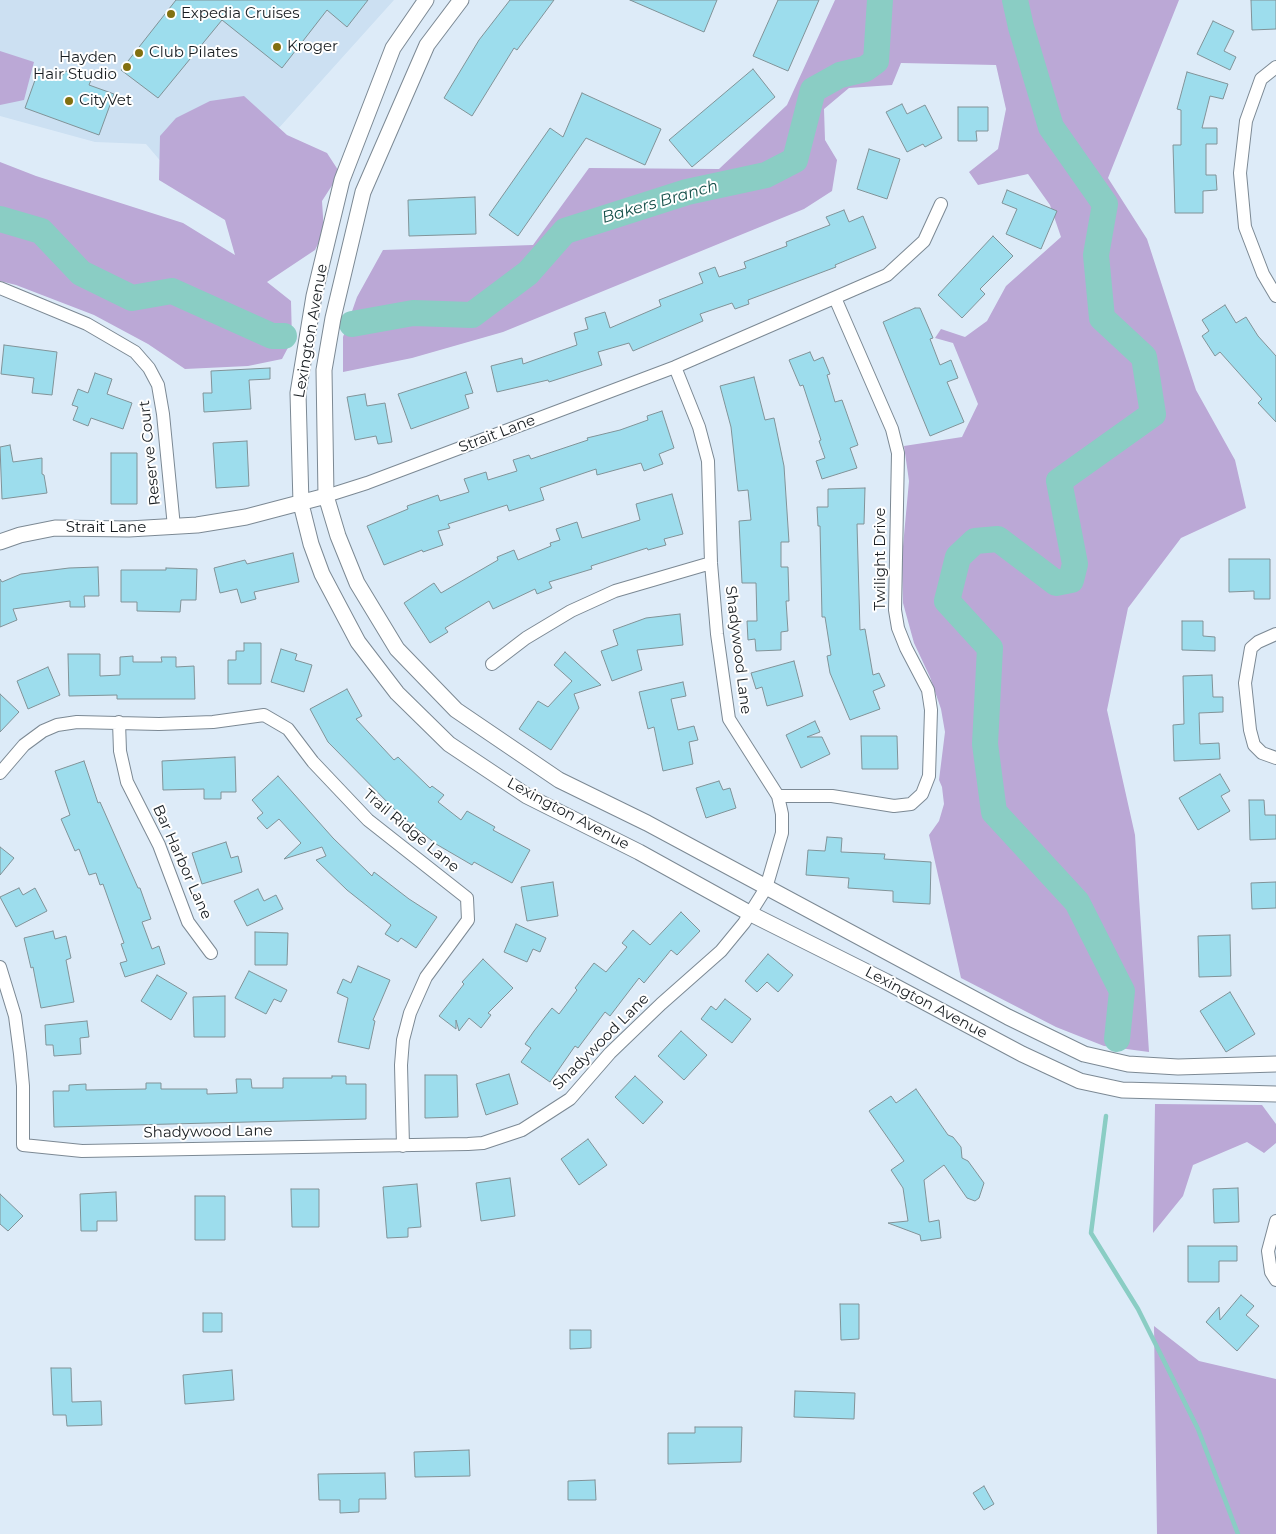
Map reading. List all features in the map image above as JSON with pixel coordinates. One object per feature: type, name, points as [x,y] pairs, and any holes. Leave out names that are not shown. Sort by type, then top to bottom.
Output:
[{"type":"street","name":"Lexington Avenue","points":[[426,0],[393,48],[342,180],[314,296],[298,393],[301,504],[311,544],[322,574],[358,642],[397,693],[449,744],[527,796],[639,852],[751,914],[885,981],[1022,1054],[1080,1081],[1122,1090],[1276,1094]]},
{"type":"street","name":"Lexington Avenue","points":[[460,0],[427,45],[363,192],[333,318],[324,370],[326,496],[338,536],[357,583],[398,649],[456,710],[560,780],[647,823],[766,888],[843,926],[1008,1017],[1084,1054],[1128,1064],[1178,1067],[1276,1064]]},
{"type":"street","points":[[1276,67],[1261,79],[1246,121],[1240,173],[1245,227],[1263,274],[1276,296]]},
{"type":"street","name":"Strait Lane","points":[[0,542],[20,535],[56,528],[174,527],[246,517],[301,504],[368,483],[675,367],[887,276],[924,241],[941,204]]},
{"type":"street","name":"Reserve Court","points":[[0,288],[87,324],[135,352],[149,368],[158,385],[163,414],[174,527]]},
{"type":"street","name":"Twilight Drive","points":[[778,796],[832,796],[875,805],[894,806],[911,804],[922,794],[929,776],[931,710],[928,690],[906,648],[898,628],[896,610],[898,453],[892,429],[835,298]]},
{"type":"street","name":"Shadywood Lane","points":[[0,966],[15,1016],[20,1054],[23,1094],[23,1145],[82,1151],[484,1143],[522,1130],[570,1099],[616,1047],[721,951],[751,914],[766,888],[782,833],[782,814],[778,796],[729,719],[717,634],[711,563],[708,460],[699,427],[675,367]]},
{"type":"street","points":[[492,664],[526,638],[571,611],[615,591],[711,563]]},
{"type":"street","points":[[1276,634],[1258,642],[1251,648],[1245,683],[1250,730],[1254,745],[1262,753],[1276,758]]},
{"type":"street","name":"Trail Ridge Lane","points":[[0,773],[24,745],[43,731],[58,725],[77,722],[159,724],[213,722],[264,715],[288,729],[313,762],[368,820],[467,898],[468,920],[426,977],[410,1014],[403,1040],[401,1065],[403,1146]]},
{"type":"street","name":"Bar Harbor Lane","points":[[119,722],[120,751],[127,782],[159,845],[188,922],[211,953]]},
{"type":"street","points":[[1276,1221],[1268,1250],[1271,1272],[1276,1280]]},
{"type":"shaded area","points":[[0,0],[394,0],[251,159],[181,185],[146,144],[95,142],[0,116]]},
{"type":"shaded area","points":[[835,0],[1179,0],[1108,178],[1147,239],[1196,390],[1235,460],[1246,508],[1181,538],[1128,608],[1107,710],[1135,835],[1149,1052],[1104,1046],[1056,1027],[961,978],[929,835],[939,821],[944,804],[942,787],[939,780],[945,732],[941,709],[930,677],[914,643],[903,603],[902,557],[909,481],[904,446],[962,437],[978,404],[953,343],[935,338],[941,329],[965,337],[987,321],[1006,286],[1061,237],[1050,205],[1028,174],[978,185],[969,172],[998,149],[1006,109],[996,65],[901,63],[892,85],[849,88],[824,109],[825,140],[837,160],[832,191],[804,209],[503,332],[412,358],[343,372],[343,337],[357,297],[383,250],[533,245],[589,168],[719,169],[787,105]]},
{"type":"shaded area","points":[[0,51],[34,62],[24,100],[0,105]]},
{"type":"shaded area","points":[[244,96],[287,135],[327,153],[340,173],[322,201],[324,232],[315,250],[267,282],[291,301],[292,340],[282,359],[248,366],[185,369],[148,344],[94,315],[16,285],[0,281],[0,162],[36,176],[183,223],[235,255],[225,220],[159,180],[160,136],[176,118],[210,101]]},
{"type":"shaded area","points":[[1155,1104],[1262,1105],[1276,1124],[1276,1143],[1264,1153],[1247,1142],[1193,1165],[1183,1196],[1153,1233]]},
{"type":"shaded area","points":[[1154,1326],[1199,1361],[1276,1379],[1276,1534],[1157,1534]]},
{"type":"building","points":[[176,0],[368,0],[347,27],[327,10],[282,68],[222,20],[158,98],[121,70]]},
{"type":"building","points":[[510,0],[554,0],[517,50],[514,48],[472,116],[444,98],[479,40]]},
{"type":"building","points":[[630,0],[717,0],[704,32]]},
{"type":"building","points":[[778,0],[819,0],[788,71],[753,56]]},
{"type":"building","points":[[1251,0],[1276,0],[1276,29],[1252,30]]},
{"type":"building","points":[[1213,21],[1234,31],[1224,51],[1236,57],[1230,70],[1197,54]]},
{"type":"building","name":"CityVet","points":[[39,69],[61,77],[66,71],[91,80],[89,85],[114,94],[99,135],[25,108]]},
{"type":"building","points":[[753,69],[775,97],[692,167],[669,140]]},
{"type":"building","points":[[1187,72],[1228,84],[1223,99],[1210,96],[1202,128],[1217,128],[1217,144],[1206,144],[1206,175],[1216,175],[1217,190],[1203,191],[1203,213],[1175,213],[1173,145],[1181,145],[1181,110],[1177,109]]},
{"type":"building","points":[[582,93],[661,129],[645,165],[586,138],[518,236],[489,215],[550,128],[563,137]]},
{"type":"building","points":[[902,104],[907,114],[925,105],[942,138],[925,147],[923,144],[907,152],[886,112]]},
{"type":"building","points":[[958,107],[988,107],[988,131],[976,131],[977,141],[958,141]]},
{"type":"building","points":[[869,149],[900,159],[887,199],[857,189]]},
{"type":"building","points":[[1007,190],[1057,211],[1041,249],[1006,234],[1017,209],[1002,203]]},
{"type":"building","points":[[475,197],[476,234],[409,236],[408,200]]},
{"type":"building","points":[[844,210],[849,222],[863,216],[876,248],[835,265],[836,267],[748,300],[749,304],[735,309],[732,303],[700,314],[703,321],[633,351],[629,343],[598,352],[602,365],[549,382],[548,380],[497,392],[491,366],[522,358],[523,364],[577,345],[574,333],[588,329],[585,318],[605,312],[610,328],[661,306],[659,300],[703,283],[699,273],[715,267],[719,277],[746,268],[744,262],[787,246],[786,242],[830,225],[826,217]]},
{"type":"building","points":[[993,236],[1013,256],[980,289],[985,294],[962,318],[938,295]]},
{"type":"building","points":[[1225,305],[1236,323],[1246,317],[1258,336],[1276,356],[1276,422],[1258,403],[1262,399],[1220,352],[1215,356],[1202,336],[1209,331],[1202,320]]},
{"type":"building","points":[[915,308],[920,308],[933,338],[930,339],[940,365],[951,360],[958,378],[947,382],[964,422],[930,436],[883,322]]},
{"type":"building","points":[[4,345],[57,352],[52,395],[32,393],[34,378],[1,374]]},
{"type":"building","points":[[810,352],[814,361],[823,357],[830,374],[827,375],[835,402],[842,400],[858,445],[850,448],[857,468],[822,479],[816,461],[825,458],[819,441],[821,440],[803,385],[800,386],[789,360]]},
{"type":"building","points":[[270,368],[270,379],[249,380],[251,409],[204,412],[203,393],[212,393],[211,371]]},
{"type":"building","points":[[466,372],[473,393],[465,395],[469,408],[411,429],[398,394]]},
{"type":"building","points":[[95,373],[112,379],[107,394],[132,403],[123,429],[91,418],[88,426],[73,420],[78,407],[72,405],[78,389],[88,393]]},
{"type":"building","points":[[754,377],[765,420],[774,418],[784,466],[789,542],[781,542],[781,567],[788,567],[789,601],[786,601],[788,631],[781,632],[781,650],[756,651],[755,639],[748,640],[747,621],[757,621],[756,583],[742,583],[739,521],[751,520],[748,490],[738,491],[731,427],[720,386]]},
{"type":"building","points":[[365,394],[367,406],[385,403],[392,442],[378,444],[376,436],[355,440],[347,397]]},
{"type":"building","points":[[662,411],[674,448],[659,454],[663,464],[644,471],[641,463],[597,475],[596,469],[540,488],[544,500],[509,511],[507,505],[448,524],[450,528],[438,531],[443,545],[423,552],[422,550],[384,565],[367,526],[408,509],[407,506],[438,495],[440,501],[469,492],[464,479],[486,472],[488,480],[517,471],[513,460],[529,455],[531,459],[588,440],[587,438],[620,430],[648,420],[647,416]]},
{"type":"building","points":[[247,441],[249,486],[216,488],[213,443]]},
{"type":"building","points":[[10,445],[13,462],[42,458],[42,474],[44,475],[47,493],[2,499],[0,447]]},
{"type":"building","points":[[111,453],[137,453],[137,504],[111,504]]},
{"type":"building","points":[[865,488],[864,524],[857,524],[860,630],[865,629],[873,675],[879,673],[885,686],[873,691],[880,709],[850,720],[830,673],[827,656],[831,655],[825,617],[822,617],[820,526],[818,526],[817,507],[828,507],[828,489]]},
{"type":"building","points":[[672,494],[683,534],[664,539],[666,545],[648,550],[647,548],[591,566],[592,569],[549,582],[552,588],[537,594],[535,589],[493,609],[489,601],[445,628],[448,632],[430,643],[404,603],[434,583],[441,593],[498,560],[497,557],[514,550],[518,560],[551,546],[550,543],[560,540],[556,529],[577,522],[582,538],[640,520],[636,504]]},
{"type":"building","points":[[293,553],[299,582],[254,592],[256,599],[241,603],[237,589],[220,593],[214,568],[245,560],[247,564]]},
{"type":"building","points":[[1229,559],[1270,559],[1270,599],[1254,599],[1254,591],[1229,592]]},
{"type":"building","points":[[98,567],[99,596],[84,596],[85,607],[70,607],[70,601],[13,609],[17,620],[0,627],[0,579],[2,582],[21,574],[69,568]]},
{"type":"building","points":[[166,568],[197,569],[196,600],[181,600],[180,612],[137,611],[137,602],[121,602],[121,570],[166,570]]},
{"type":"building","points":[[680,614],[683,645],[637,650],[642,670],[612,681],[601,651],[618,645],[613,630],[646,618]]},
{"type":"building","points":[[1182,621],[1203,621],[1203,636],[1215,637],[1215,651],[1182,650]]},
{"type":"building","points":[[244,643],[261,643],[261,684],[228,684],[228,660],[236,660],[236,651],[244,651]]},
{"type":"building","points":[[281,649],[297,654],[295,660],[312,665],[304,692],[271,682]]},
{"type":"building","points":[[565,652],[601,685],[574,694],[579,708],[551,750],[519,729],[538,701],[548,707],[572,681],[554,665]]},
{"type":"building","points":[[68,654],[100,654],[100,676],[120,675],[120,657],[133,656],[133,662],[162,662],[161,657],[176,657],[176,667],[194,666],[195,699],[117,699],[117,695],[69,696]]},
{"type":"building","points":[[794,661],[803,696],[767,706],[762,687],[756,689],[751,673]]},
{"type":"building","points":[[48,667],[60,695],[28,709],[17,681]]},
{"type":"building","points":[[1212,675],[1213,697],[1223,697],[1223,712],[1199,713],[1200,744],[1219,743],[1220,759],[1174,761],[1173,725],[1184,724],[1183,676]]},
{"type":"building","points":[[683,682],[686,696],[671,699],[678,730],[694,726],[698,740],[689,742],[693,764],[663,771],[654,727],[648,729],[639,692]]},
{"type":"building","points":[[347,689],[362,716],[356,719],[394,760],[398,757],[430,788],[432,786],[444,795],[438,802],[461,820],[467,811],[495,827],[493,830],[530,850],[512,883],[474,862],[472,865],[436,844],[402,817],[328,742],[310,709]]},
{"type":"building","points":[[0,694],[19,712],[0,732]]},
{"type":"building","points":[[815,721],[820,732],[807,737],[822,737],[830,754],[801,768],[786,735]]},
{"type":"building","points":[[861,736],[897,736],[898,769],[862,769]]},
{"type":"building","points":[[235,757],[236,792],[221,792],[221,799],[204,799],[204,789],[163,790],[162,761]]},
{"type":"building","points":[[84,761],[98,803],[100,802],[138,888],[140,888],[151,919],[142,922],[152,949],[159,946],[165,964],[125,977],[120,963],[127,961],[121,944],[124,943],[103,884],[100,885],[96,873],[89,875],[79,849],[75,851],[61,819],[70,815],[55,771]]},
{"type":"building","points":[[1220,774],[1230,791],[1221,796],[1230,811],[1198,830],[1179,798]]},
{"type":"building","points":[[278,776],[333,838],[372,876],[374,872],[409,899],[437,917],[416,948],[401,938],[398,942],[385,934],[391,925],[347,890],[316,860],[326,856],[322,847],[284,859],[301,843],[279,819],[267,829],[257,818],[263,813],[252,800]]},
{"type":"building","points":[[719,781],[723,790],[730,788],[736,808],[706,818],[696,788]]},
{"type":"building","points":[[1249,800],[1264,800],[1265,815],[1276,815],[1276,839],[1250,840]]},
{"type":"building","points":[[827,837],[842,838],[841,852],[885,854],[884,859],[931,862],[930,904],[893,902],[893,891],[848,888],[849,878],[806,875],[808,850],[825,851]]},
{"type":"building","points":[[226,842],[231,858],[238,856],[242,872],[202,884],[192,853]]},
{"type":"building","points":[[0,847],[14,858],[0,875]]},
{"type":"building","points":[[553,882],[558,916],[527,921],[521,887]]},
{"type":"building","points":[[1276,882],[1276,908],[1252,909],[1251,883]]},
{"type":"building","points":[[19,888],[23,895],[35,888],[47,911],[16,927],[0,897]]},
{"type":"building","points":[[258,889],[264,901],[276,895],[283,909],[247,926],[234,901]]},
{"type":"building","points":[[681,912],[700,931],[677,955],[671,950],[644,983],[639,978],[610,1016],[605,1012],[578,1048],[575,1046],[550,1082],[521,1062],[531,1048],[525,1044],[534,1031],[552,1008],[559,1014],[577,990],[575,988],[594,963],[606,972],[627,947],[622,943],[633,930],[650,945]]},
{"type":"building","points":[[516,924],[546,938],[540,952],[533,949],[527,962],[504,952]]},
{"type":"building","points":[[53,931],[55,939],[66,936],[71,958],[66,960],[74,1002],[41,1008],[33,967],[31,968],[24,938]]},
{"type":"building","points":[[255,932],[288,933],[287,965],[255,965]]},
{"type":"building","points":[[1230,935],[1231,976],[1199,977],[1198,936]]},
{"type":"building","points":[[768,954],[793,975],[778,992],[767,982],[757,992],[745,981]]},
{"type":"building","points":[[483,959],[513,988],[488,1013],[491,1015],[481,1028],[469,1018],[459,1031],[456,1020],[456,1029],[439,1016],[464,984],[462,982]]},
{"type":"building","points":[[358,966],[390,980],[373,1020],[375,1021],[369,1049],[338,1042],[348,998],[337,993],[343,979],[351,983]]},
{"type":"building","points":[[249,971],[287,990],[281,1002],[274,999],[266,1014],[235,998]]},
{"type":"building","points":[[157,975],[187,993],[171,1020],[141,1001]]},
{"type":"building","points":[[1230,992],[1255,1034],[1226,1052],[1200,1011]]},
{"type":"building","points":[[225,996],[225,1037],[194,1037],[193,997]]},
{"type":"building","points":[[725,999],[751,1019],[732,1043],[701,1019],[711,1006],[716,1010]]},
{"type":"building","points":[[87,1021],[89,1037],[80,1038],[81,1054],[54,1056],[53,1045],[46,1045],[45,1025]]},
{"type":"building","points":[[681,1031],[707,1055],[684,1080],[658,1056]]},
{"type":"building","points":[[509,1074],[518,1104],[486,1115],[476,1084]]},
{"type":"building","points":[[425,1075],[457,1075],[458,1117],[425,1118]]},
{"type":"building","points":[[332,1076],[346,1076],[346,1084],[366,1084],[366,1119],[54,1127],[53,1091],[69,1091],[69,1085],[86,1084],[86,1090],[146,1089],[146,1083],[161,1083],[161,1089],[207,1089],[207,1094],[237,1093],[236,1079],[251,1079],[252,1088],[283,1088],[283,1078],[332,1078]]},
{"type":"building","points":[[635,1076],[663,1102],[643,1124],[615,1097]]},
{"type":"building","points":[[916,1089],[948,1135],[953,1137],[961,1147],[962,1158],[968,1161],[984,1183],[979,1198],[975,1201],[967,1198],[944,1165],[924,1180],[929,1222],[939,1220],[941,1238],[921,1241],[920,1235],[888,1223],[908,1221],[903,1188],[891,1170],[904,1161],[869,1111],[891,1096],[896,1103]]},
{"type":"building","points":[[588,1139],[607,1165],[579,1185],[561,1159]]},
{"type":"building","points":[[510,1178],[515,1216],[481,1221],[476,1183]]},
{"type":"building","points":[[417,1184],[421,1227],[408,1228],[408,1237],[387,1238],[383,1187]]},
{"type":"building","points":[[1238,1188],[1239,1222],[1214,1223],[1213,1189]]},
{"type":"building","points":[[291,1189],[319,1189],[319,1227],[292,1227]]},
{"type":"building","points":[[116,1192],[117,1221],[97,1221],[97,1231],[81,1231],[80,1194]]},
{"type":"building","points":[[0,1194],[23,1216],[8,1231],[0,1224]]},
{"type":"building","points":[[195,1196],[225,1196],[225,1240],[195,1240]]},
{"type":"building","points":[[1188,1246],[1237,1246],[1237,1261],[1219,1261],[1219,1282],[1188,1282]]},
{"type":"building","points":[[1241,1295],[1254,1306],[1246,1315],[1259,1326],[1237,1351],[1206,1322],[1219,1307],[1220,1320]]},
{"type":"building","points":[[840,1304],[859,1304],[859,1339],[841,1340]]},
{"type":"building","points":[[203,1313],[222,1313],[222,1332],[203,1332]]},
{"type":"building","points":[[570,1330],[591,1330],[591,1348],[570,1349]]},
{"type":"building","points":[[51,1368],[71,1368],[72,1402],[101,1401],[102,1425],[67,1426],[66,1415],[53,1415]]},
{"type":"building","points":[[232,1370],[234,1400],[185,1404],[183,1375]]},
{"type":"building","points":[[795,1391],[855,1393],[854,1419],[794,1417]]},
{"type":"building","points":[[695,1427],[742,1427],[741,1462],[668,1464],[668,1433],[695,1433]]},
{"type":"building","points":[[469,1450],[470,1476],[415,1477],[414,1452]]},
{"type":"building","points":[[385,1473],[386,1499],[359,1499],[359,1512],[340,1513],[340,1500],[319,1500],[318,1474]]},
{"type":"building","points":[[595,1480],[596,1500],[568,1500],[568,1481]]},
{"type":"building","points":[[984,1486],[994,1504],[984,1510],[973,1493]]},
{"type":"waterway","name":"Bakers Branch","points":[[352,324],[413,313],[472,315],[528,273],[565,231],[687,192],[766,175],[795,160],[813,90],[840,75],[865,69],[876,61],[880,0]]},
{"type":"waterway","points":[[1015,0],[1021,27],[1051,127],[1105,204],[1096,255],[1102,318],[1144,357],[1153,414],[1059,481],[1075,564],[1071,580],[1056,583],[998,539],[975,541],[958,557],[947,601],[990,648],[985,744],[994,812],[1077,902],[1122,991],[1117,1039]]},
{"type":"waterway","name":"Bakers Branch","points":[[0,219],[41,231],[81,273],[132,298],[172,291],[272,336],[284,336]]},
{"type":"waterway","points":[[1106,1116],[1091,1233],[1138,1309],[1198,1429],[1238,1534]]},
{"type":"place","name":"Expedia Cruises","points":[[171,14]]},
{"type":"place","name":"Kroger","points":[[277,47]]},
{"type":"place","name":"Club Pilates","points":[[139,53]]},
{"type":"place","name":"Hayden Hair Studio","points":[[127,67]]},
{"type":"place","name":"CityVet","points":[[69,101]]}]
